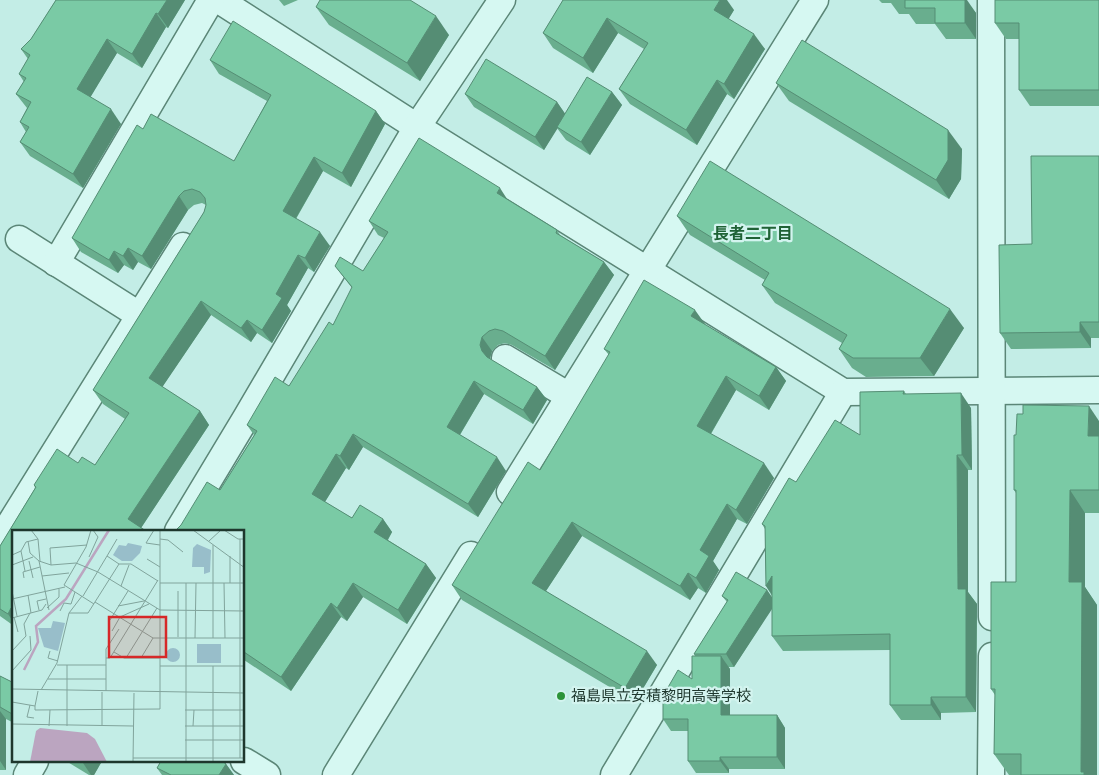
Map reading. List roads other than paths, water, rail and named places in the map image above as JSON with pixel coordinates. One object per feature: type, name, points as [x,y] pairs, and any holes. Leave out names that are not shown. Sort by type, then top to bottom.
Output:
[{"type":"street","points":[[56,262],[211,0]]},
{"type":"street","points":[[219,0],[416,127],[843,392],[1099,390]]},
{"type":"street","points":[[179,530],[416,127],[502,0]]},
{"type":"street","points":[[336,775],[815,0]]},
{"type":"street","points":[[991,0],[993,390],[991,775]]},
{"type":"street","points":[[0,540],[196,226]]},
{"type":"street","points":[[19,239],[140,315]]},
{"type":"street","points":[[505,358],[569,396]]},
{"type":"street","points":[[614,775],[843,392]]},
{"type":"street","points":[[26,775],[34,762]]},
{"type":"street","points":[[245,762],[267,775]]},
{"type":"place","name":"福島県立安積黎明高等学校","points":[[561,696]]},
{"type":"district","name":"長者二丁目","points":[[753,233]]}]
